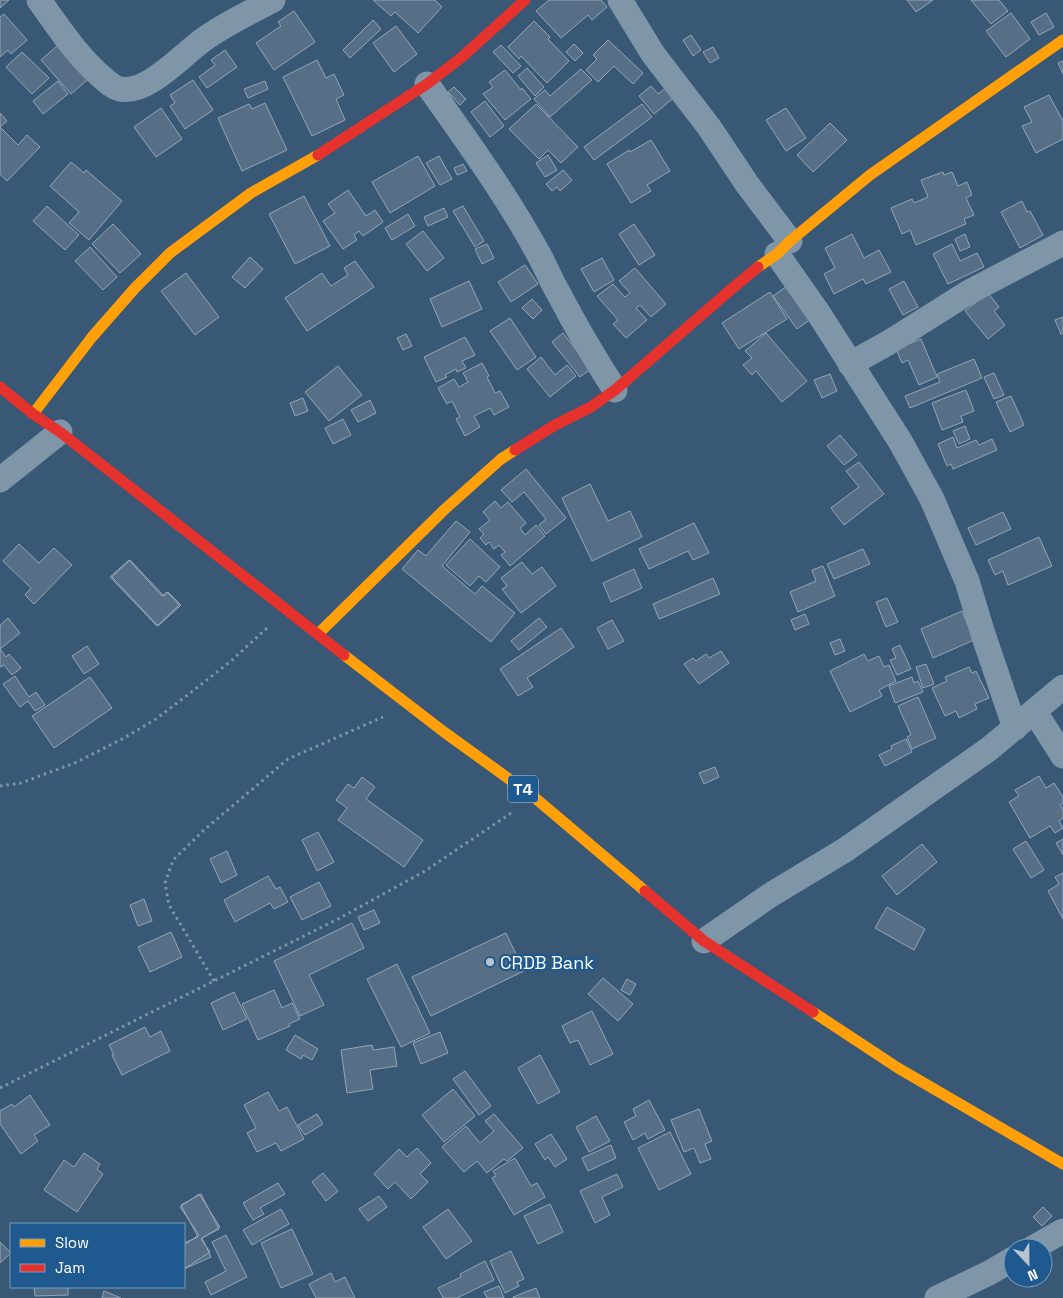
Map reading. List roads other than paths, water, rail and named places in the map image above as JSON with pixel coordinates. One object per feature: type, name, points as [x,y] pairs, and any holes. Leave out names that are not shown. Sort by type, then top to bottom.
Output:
[{"type":"main road","points":[[34,414],[92,337],[170,253],[251,193],[328,149],[427,84],[462,58],[525,0]]},
{"type":"main road","points":[[318,634],[445,509],[500,459],[554,425],[591,407],[615,390],[740,282],[870,175],[1063,40]]},
{"type":"main road","name":"T4","points":[[0,387],[408,705],[534,797],[704,941],[898,1068],[1063,1164]]},
{"type":"street","points":[[39,0],[67,39],[98,75],[119,90],[131,90],[143,85],[170,68],[202,40],[273,0]]},
{"type":"street","points":[[620,0],[653,54],[709,127],[747,184],[784,247],[819,314],[900,441],[932,499],[967,581],[1015,728]]},
{"type":"street","points":[[427,84],[516,215],[539,254],[558,294],[589,350],[615,390]]},
{"type":"street","points":[[850,364],[888,343],[970,292],[1063,243]]},
{"type":"street","points":[[0,480],[60,432]]},
{"type":"street","points":[[704,941],[772,894],[845,850],[989,750],[1063,686]]},
{"type":"street","points":[[1040,720],[1063,756]]},
{"type":"street","points":[[1051,1238],[1063,1231]]},
{"type":"street","points":[[937,1298],[1003,1265]]},
{"type":"place","name":"CRDB Bank","points":[[490,962]]}]
